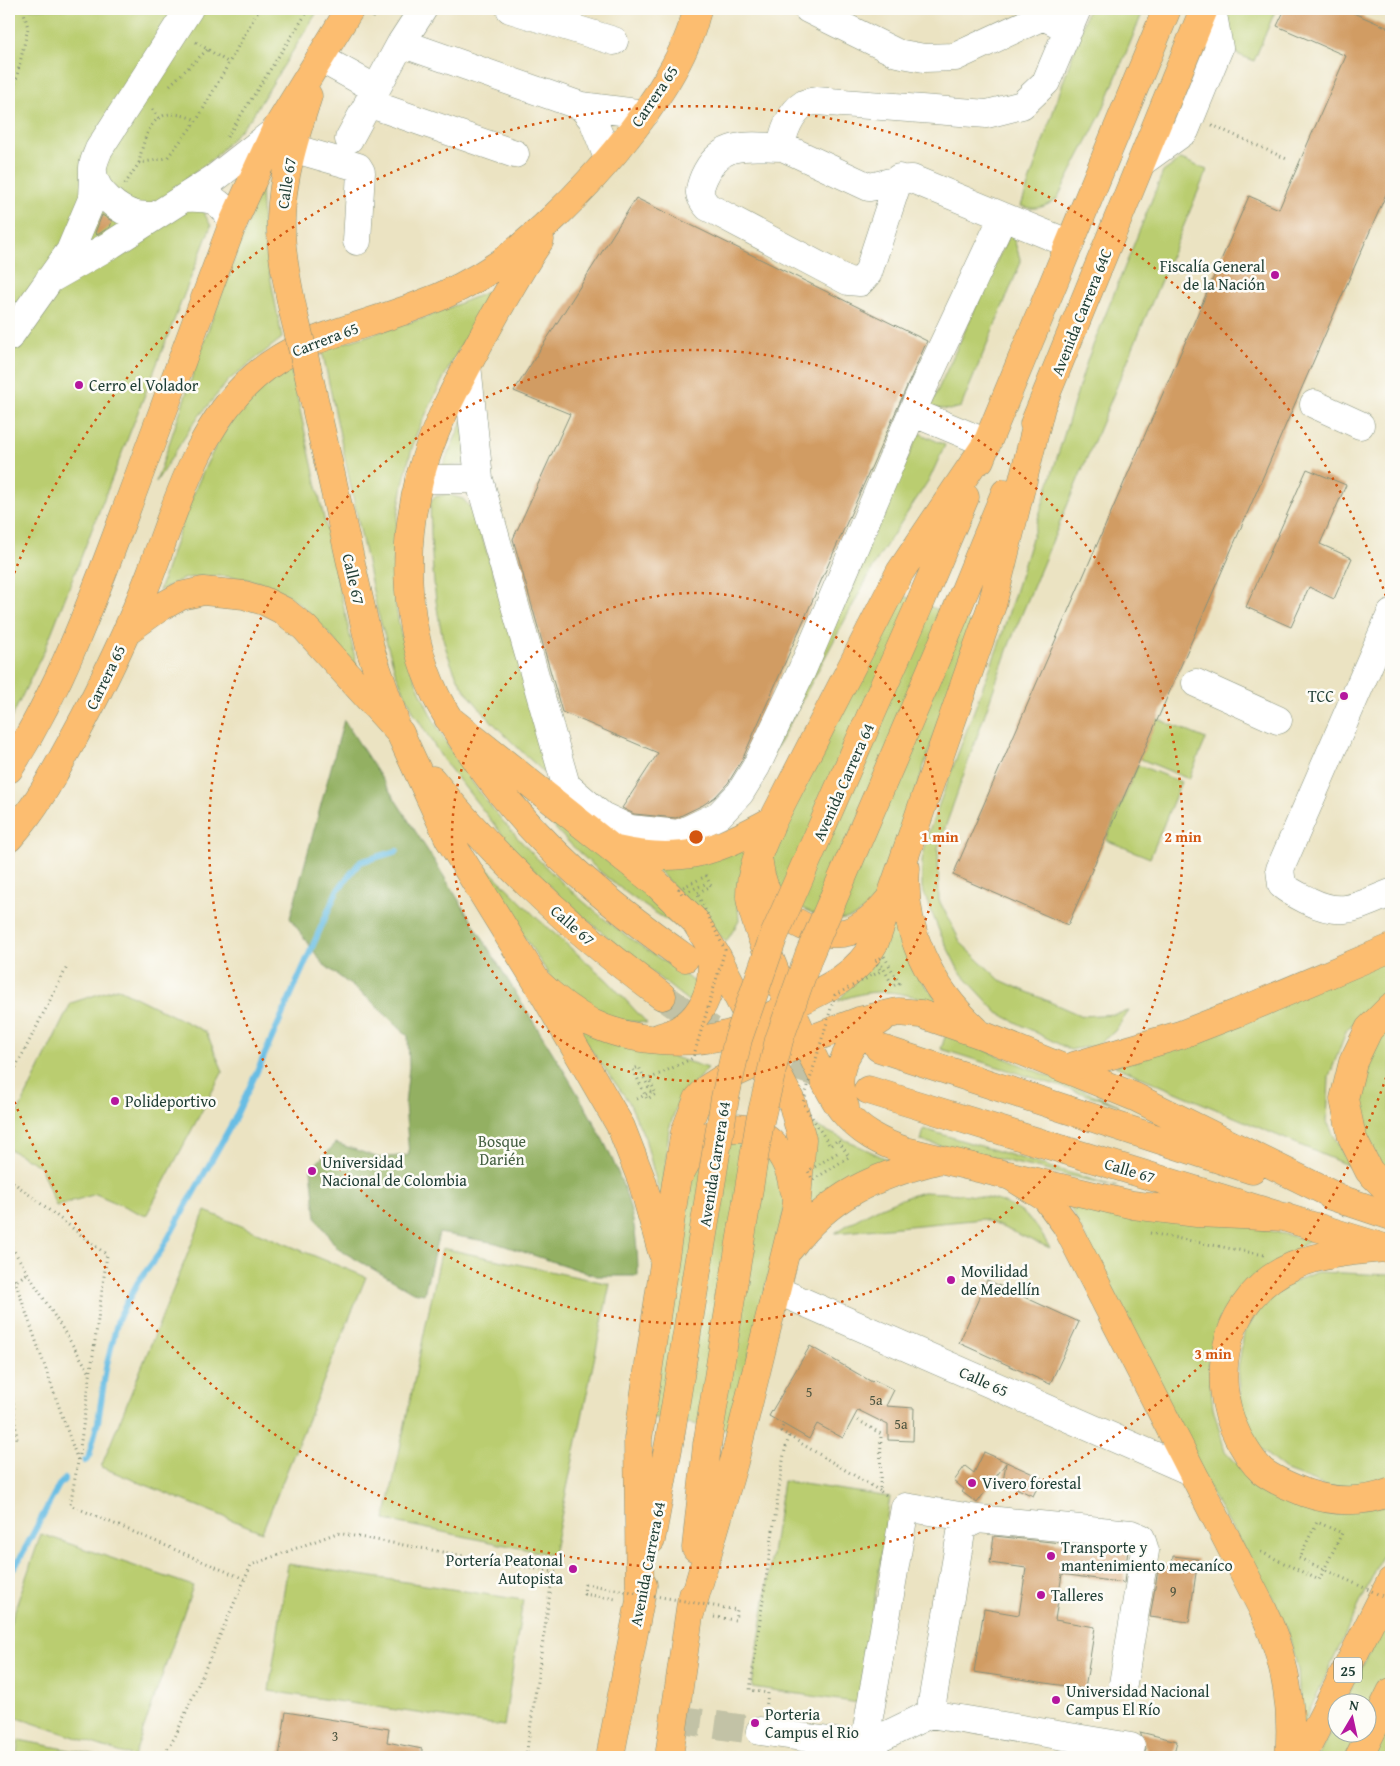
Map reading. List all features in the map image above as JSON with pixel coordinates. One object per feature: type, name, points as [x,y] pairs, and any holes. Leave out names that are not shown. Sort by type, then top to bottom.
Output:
[{"type":"main road","points":[[320,58],[350,9]]},
{"type":"main road","name":"Carrera 65","points":[[9,838],[30,814],[58,768],[128,630],[193,463],[210,432],[226,409],[252,378],[278,357],[311,341],[418,306],[475,279],[522,246],[571,200],[646,114],[678,62],[688,40],[697,9]]},
{"type":"main road","points":[[1167,9],[987,443],[900,572],[773,820],[758,854],[750,897],[752,912],[806,1041],[831,1094],[852,1122],[873,1138],[888,1145],[942,1159],[1133,1205],[1197,1213],[1285,1217]]},
{"type":"main road","name":"Avenida Carrera 64C","points":[[701,1616],[707,1445],[760,1121],[779,1040],[812,946],[955,614],[1204,9]]},
{"type":"main road","name":"Calle 67","points":[[320,58],[283,139],[286,173],[281,219],[282,246],[293,311],[371,652],[400,733],[429,776],[452,805],[530,887],[582,933],[662,996]]},
{"type":"main road","points":[[9,769],[49,701],[73,650],[105,571],[233,223],[283,139]]},
{"type":"main road","points":[[571,200],[528,259],[440,417],[420,479],[409,552],[412,613],[420,654],[436,696],[448,718],[514,811],[548,848],[586,882],[685,958]]},
{"type":"main road","points":[[537,982],[555,999],[593,1024],[637,1036],[654,1038],[712,1038],[732,1033],[831,987],[856,969],[868,955],[875,942],[992,605],[1041,407]]},
{"type":"main road","name":"Avenida Carrera 64","points":[[612,1751],[628,1600],[670,1438],[725,1098],[738,1039],[773,938],[921,602],[987,443]]},
{"type":"main road","points":[[128,630],[159,608],[182,596],[196,593],[226,592],[264,601],[284,611],[305,628],[400,733],[449,839],[537,982],[620,1127],[642,1180],[665,1263]]},
{"type":"main road","points":[[448,718],[534,784],[611,849],[677,901],[695,921],[708,939],[793,1104],[800,1126],[802,1152],[796,1210],[734,1462],[669,1757]]},
{"type":"main road","points":[[611,849],[659,857],[693,855],[734,842],[773,820]]},
{"type":"main road","points":[[908,843],[905,894],[917,945],[932,977],[945,998],[982,1035]]},
{"type":"main road","points":[[758,854],[760,874],[766,892],[776,909],[793,921],[809,928],[826,933],[849,931],[866,924],[888,901]]},
{"type":"main road","points":[[654,1038],[671,1034],[685,1027],[694,1020],[704,1006],[711,982],[712,966],[708,939]]},
{"type":"main road","points":[[1067,1068],[1180,1034],[1229,1016],[1391,948]]},
{"type":"main road","points":[[1391,1006],[1369,1029],[1353,1062],[1344,1100],[1352,1137],[1369,1171],[1391,1193]]},
{"type":"main road","points":[[852,1122],[843,1102],[839,1085],[841,1068],[847,1051],[857,1037],[870,1026],[898,1012]]},
{"type":"main road","points":[[628,1600],[638,1439],[684,1132],[698,1099],[708,1088],[722,1079],[806,1041],[859,1021],[898,1012],[928,1016],[1067,1068],[1135,1097],[1347,1202]]},
{"type":"main road","points":[[879,1048],[1391,1216]]},
{"type":"main road","name":"Calle 67","points":[[868,1090],[1388,1249]]},
{"type":"main road","points":[[676,1182],[695,1148],[708,1136],[723,1130],[736,1128],[752,1131],[770,1139],[784,1156],[792,1179],[796,1210]]},
{"type":"main road","points":[[784,1255],[811,1221],[839,1199],[886,1175],[942,1159]]},
{"type":"main road","points":[[1009,1175],[1046,1198],[1059,1215],[1274,1634],[1282,1660],[1287,1687],[1290,1715],[1289,1757]]},
{"type":"main road","points":[[1388,1249],[1311,1259],[1291,1266],[1272,1278],[1256,1291],[1233,1325],[1223,1365],[1224,1394],[1232,1425],[1248,1456],[1263,1471],[1286,1486],[1318,1497],[1343,1501],[1372,1500],[1391,1492]]},
{"type":"main road","name":"25","points":[[1302,1757],[1391,1581]]},
{"type":"main road","points":[[1359,1757],[1391,1692]]},
{"type":"lane","points":[[349,139],[401,43],[423,9]]},
{"type":"lane","points":[[510,9],[614,41]]},
{"type":"lane","points":[[783,147],[782,138],[792,116],[804,104],[816,101],[987,114],[1022,104],[1046,82],[1073,19],[1043,16],[955,57],[924,58],[897,53],[808,9]]},
{"type":"lane","points":[[1142,162],[1185,131],[1219,48],[1212,9]]},
{"type":"lane","points":[[9,337],[70,251],[92,199],[94,162],[99,149],[183,19]]},
{"type":"lane","points":[[401,43],[581,106],[646,114]]},
{"type":"lane","points":[[320,58],[372,96],[515,154]]},
{"type":"lane","points":[[581,106],[593,120],[608,158]]},
{"type":"lane","points":[[49,280],[112,244],[241,159],[283,139],[358,167],[361,172],[357,241]]},
{"type":"lane","points":[[900,178],[868,273],[860,282],[848,281],[708,207],[700,198],[699,189],[719,154],[737,147],[783,147],[869,187],[882,186],[900,178],[912,179],[1070,244]]},
{"type":"lane","points":[[93,174],[103,194],[124,210],[136,215],[153,216]]},
{"type":"lane","points":[[184,198],[212,199],[226,210],[233,223]]},
{"type":"lane","points":[[468,365],[479,479],[566,785],[602,816],[630,829],[679,834],[719,815],[740,793],[756,767],[802,670],[912,412],[1003,217]]},
{"type":"lane","points":[[1314,404],[1360,425]]},
{"type":"lane","points":[[912,412],[987,443]]},
{"type":"lane","points":[[420,479],[479,479]]},
{"type":"lane","points":[[1391,614],[1280,869],[1282,885],[1291,892],[1326,909],[1341,910],[1355,907],[1391,893]]},
{"type":"lane","points":[[1196,683],[1278,720]]},
{"type":"lane","name":"Calle 65","points":[[776,1290],[1192,1472]]},
{"type":"lane","points":[[864,1746],[905,1507],[978,1520],[1131,1534],[1141,1538],[1145,1551],[1123,1684]]},
{"type":"lane","points":[[930,1714],[961,1533],[964,1526],[970,1521],[978,1520]]},
{"type":"lane","points":[[762,1724],[864,1746],[930,1714],[1065,1747],[1131,1747]]},
{"type":"path","points":[[9,123],[12,97],[28,28],[23,9]]},
{"type":"path","points":[[139,163],[167,158],[197,120],[259,9]]},
{"type":"path","points":[[222,142],[309,9]]},
{"type":"path","points":[[183,19],[208,49],[229,63]]},
{"type":"path","points":[[169,86],[208,49]]},
{"type":"path","points":[[130,189],[124,185],[139,163],[143,143],[159,119],[166,114],[177,114],[197,120]]},
{"type":"path","points":[[1207,123],[1289,160]]},
{"type":"path","points":[[636,1099],[650,1092],[639,1067],[633,1069],[647,1099],[656,1094],[649,1079],[693,1058],[725,950],[696,892],[711,886],[706,876],[679,889],[682,894],[705,884]]},
{"type":"path","points":[[837,1153],[808,1171],[813,1180],[849,1157],[838,1140],[830,1146],[803,1104],[835,995],[880,972],[875,961],[884,956],[898,983],[893,986],[880,962]]},
{"type":"path","points":[[9,1082],[67,967]]},
{"type":"path","points":[[9,1179],[107,1255],[78,1462],[70,1505],[244,1579]]},
{"type":"path","points":[[1150,1233],[1267,1256]]},
{"type":"path","points":[[9,1243],[29,1272],[90,1373]]},
{"type":"path","points":[[9,1271],[15,1281],[78,1462]]},
{"type":"path","points":[[9,1286],[29,1272]]},
{"type":"path","points":[[9,1363],[17,1439]]},
{"type":"path","points":[[858,1420],[881,1434],[880,1491]]},
{"type":"path","points":[[784,1424],[780,1431],[905,1507]]},
{"type":"path","points":[[762,1724],[768,1693],[750,1690],[788,1436]]},
{"type":"path","points":[[1252,1548],[1319,1580],[1342,1534],[1316,1522],[1299,1558],[1391,1600]]},
{"type":"path","points":[[162,1757],[175,1738],[251,1565],[337,1533],[559,1573]]},
{"type":"path","points":[[526,1757],[553,1572]]},
{"type":"path","points":[[628,1600],[584,1594],[585,1584],[737,1610],[735,1620],[701,1616]]},
{"type":"green space","name":"Cerro el Volador","points":[[9,9],[319,9],[251,118],[214,158],[186,179],[211,226],[45,649],[9,723]]},
{"type":"green space","points":[[1088,9],[1144,9],[1101,114],[1057,199],[1040,207],[1021,206]]},
{"type":"green space","points":[[1228,9],[1276,9],[1254,61],[1237,54],[1225,17]]},
{"type":"green space","points":[[1181,159],[1207,170],[1009,645],[938,848],[939,900],[961,943],[1000,980],[1082,1016],[1116,1014],[1129,1011],[1114,1032],[1097,1045],[1070,1050],[998,1013],[959,971],[940,933],[922,888],[922,860],[929,831],[999,644],[1088,358],[1163,172]]},
{"type":"green space","points":[[261,187],[264,244],[282,338],[229,380],[195,421],[156,482],[207,333]]},
{"type":"green space","points":[[1011,230],[1021,262],[961,407],[950,410],[930,407]]},
{"type":"green space","points":[[494,289],[445,374],[418,429],[410,456],[398,510],[394,547],[394,584],[400,630],[414,675],[433,719],[458,761],[486,800],[517,837],[584,902],[626,936],[701,986],[692,1004],[562,899],[516,852],[444,761],[415,715],[396,674],[377,610],[322,350],[427,317]]},
{"type":"green space","points":[[290,365],[357,667],[304,608],[284,593],[262,583],[224,576],[199,577],[184,579],[159,591],[187,511],[223,433],[239,410],[257,390]]},
{"type":"green space","points":[[463,420],[467,465],[442,467]]},
{"type":"green space","points":[[919,433],[945,445],[930,478],[878,558],[752,794],[821,651]]},
{"type":"green space","points":[[447,494],[463,499],[474,512],[564,792],[479,707],[456,675],[447,652],[441,628],[433,576],[430,503],[434,497]]},
{"type":"green space","points":[[904,596],[971,623],[883,891],[857,915],[843,919],[832,919],[800,907],[775,888],[768,846]]},
{"type":"green space","points":[[1153,717],[1206,739],[1189,779],[1136,757]]},
{"type":"green space","name":"Bosque Darién","points":[[344,720],[410,822],[562,1067],[605,1144],[626,1194],[632,1214],[638,1276],[597,1276],[496,1243],[439,1233],[424,1294],[413,1292],[338,1249],[316,1218],[311,1169],[336,1143],[379,1158],[409,1155],[405,1105],[409,1067],[408,1036],[369,999],[323,964],[290,918]]},
{"type":"green space","points":[[1138,765],[1181,782],[1150,858],[1106,840]]},
{"type":"green space","points":[[518,787],[665,909],[676,925],[632,897],[591,864],[553,827]]},
{"type":"green space","points":[[749,848],[737,890],[739,921],[726,942],[650,862]]},
{"type":"green space","points":[[469,850],[538,919],[607,980],[647,1023],[617,1020],[593,1011],[552,980]]},
{"type":"green space","points":[[894,919],[914,971],[940,1003],[889,992],[866,993],[838,1001],[861,974]]},
{"type":"green space","points":[[1391,954],[1391,991],[1347,1029],[1329,1077],[1327,1122],[1349,1166],[1115,1066]]},
{"type":"green space","name":"Polideportivo","points":[[117,988],[206,1032],[223,1071],[146,1216],[96,1194],[56,1206],[40,1166],[9,1149],[9,1131],[71,1003]]},
{"type":"green space","points":[[1391,1019],[1391,1182],[1359,1125],[1358,1077],[1377,1032]]},
{"type":"green space","points":[[573,1025],[708,1068],[679,1099],[669,1129],[662,1203],[645,1138],[629,1102]]},
{"type":"green space","points":[[946,1034],[1119,1105],[941,1049]]},
{"type":"green space","points":[[803,1120],[893,1162],[814,1209],[804,1206]]},
{"type":"green space","points":[[924,1129],[1117,1187],[921,1141]]},
{"type":"green space","points":[[747,1140],[772,1155],[787,1201],[730,1430],[650,1417],[683,1201],[693,1167],[707,1147]]},
{"type":"green space","points":[[923,1192],[984,1197],[1012,1207],[1025,1214],[1041,1233],[1050,1248],[983,1219],[835,1233],[877,1209]]},
{"type":"green space","points":[[1067,1201],[1249,1226],[1310,1240],[1243,1288],[1221,1317],[1208,1362],[1213,1407],[1225,1451],[1254,1482],[1286,1500],[1327,1509],[1391,1503],[1391,1537],[1301,1729],[1298,1670],[1287,1628],[1272,1596],[1215,1500]]},
{"type":"green space","points":[[205,1211],[366,1277],[262,1532],[101,1467]]},
{"type":"green space","points":[[442,1248],[610,1284],[553,1555],[385,1520]]},
{"type":"green space","points":[[1317,1272],[1391,1275],[1391,1477],[1372,1487],[1328,1487],[1287,1471],[1255,1445],[1242,1413],[1238,1368],[1244,1333],[1261,1306],[1288,1284]]},
{"type":"green space","points":[[783,1481],[890,1497],[859,1703],[752,1687]]},
{"type":"green space","points":[[41,1534],[193,1586],[134,1757],[9,1715],[9,1627]]},
{"type":"green space","points":[[288,1564],[523,1600],[504,1726],[269,1691]]},
{"type":"green space","points":[[1391,1608],[1391,1664],[1377,1694],[1349,1694]]},
{"type":"green space","points":[[1391,1711],[1391,1757],[1368,1757],[1374,1744],[1378,1744],[1378,1737]]},
{"type":"green space","points":[[1328,1736],[1328,1744],[1353,1744],[1346,1757],[1318,1757]]},
{"type":"green space","points":[[19,1740],[106,1757],[16,1757]]},
{"type":"building","points":[[1285,9],[1344,9],[1391,29],[1391,183],[1068,925],[953,875],[1249,196],[1279,209],[1346,56],[1277,26]]},
{"type":"building","points":[[636,198],[927,341],[742,760],[728,783],[715,797],[676,818],[634,814],[622,808],[658,753],[562,712],[513,539],[570,414],[514,391]]},
{"type":"building","points":[[102,215],[112,221],[110,227],[97,235],[95,233]]},
{"type":"building","points":[[1307,469],[1346,485],[1320,544],[1352,558],[1334,599],[1309,587],[1291,627],[1246,607]]},
{"type":"building","points":[[987,1280],[1079,1322],[1050,1384],[959,1343]]},
{"type":"building","points":[[810,1346],[872,1382],[874,1380],[894,1390],[886,1406],[914,1408],[913,1441],[888,1440],[888,1425],[858,1410],[843,1438],[817,1424],[809,1439],[769,1416]]},
{"type":"building","points":[[984,1452],[1042,1478],[1033,1496],[1003,1482],[1006,1463],[977,1503],[962,1492],[964,1489],[954,1481],[965,1466],[974,1473]]},
{"type":"building","name":"Talleres","points":[[994,1536],[1128,1550],[1124,1583],[1062,1574],[1055,1620],[1095,1627],[1085,1689],[974,1672],[984,1609],[1019,1615],[1026,1568],[990,1563]]},
{"type":"building","points":[[1173,1556],[1198,1559],[1189,1622],[1150,1617],[1159,1564],[1172,1566]]},
{"type":"building","points":[[286,1712],[389,1729],[387,1742],[422,1749],[422,1757],[279,1757]]},
{"type":"building","points":[[1140,1732],[1177,1741],[1173,1757],[1143,1757],[1146,1749]]},
{"type":"waterway","points":[[85,1461],[88,1459],[98,1422],[106,1368],[118,1319],[138,1282],[161,1251],[234,1120],[337,891],[360,862],[397,851]]},
{"type":"waterway","points":[[9,1574],[19,1560],[59,1485],[65,1479]]},
{"type":"tunnel","points":[[662,996],[712,1030]]},
{"type":"tunnel","points":[[752,1051],[839,1081]]},
{"type":"tunnel","points":[[674,1719],[760,1731]]},
{"type":"place","name":"Fiscalía General de la Nación","points":[[1275,275]]},
{"type":"place","name":"Cerro el Volador","points":[[79,385]]},
{"type":"place","name":"TCC","points":[[1344,696]]},
{"type":"place","name":"Polideportivo","points":[[115,1101]]},
{"type":"place","name":"Universidad Nacional de Colombia","points":[[312,1171]]},
{"type":"place","name":"Movilidad de Medellín","points":[[951,1280]]},
{"type":"place","name":"Vivero forestal","points":[[972,1483]]},
{"type":"place","name":"Transporte y mantenimiento mecaníco","points":[[1051,1556]]},
{"type":"place","name":"Portería Peatonal Autopista","points":[[573,1569]]},
{"type":"place","name":"Talleres","points":[[1041,1595]]},
{"type":"place","name":"Universidad Nacional Campus El Río","points":[[1056,1700]]},
{"type":"place","name":"Porteria Campus el Rio","points":[[755,1723]]}]
